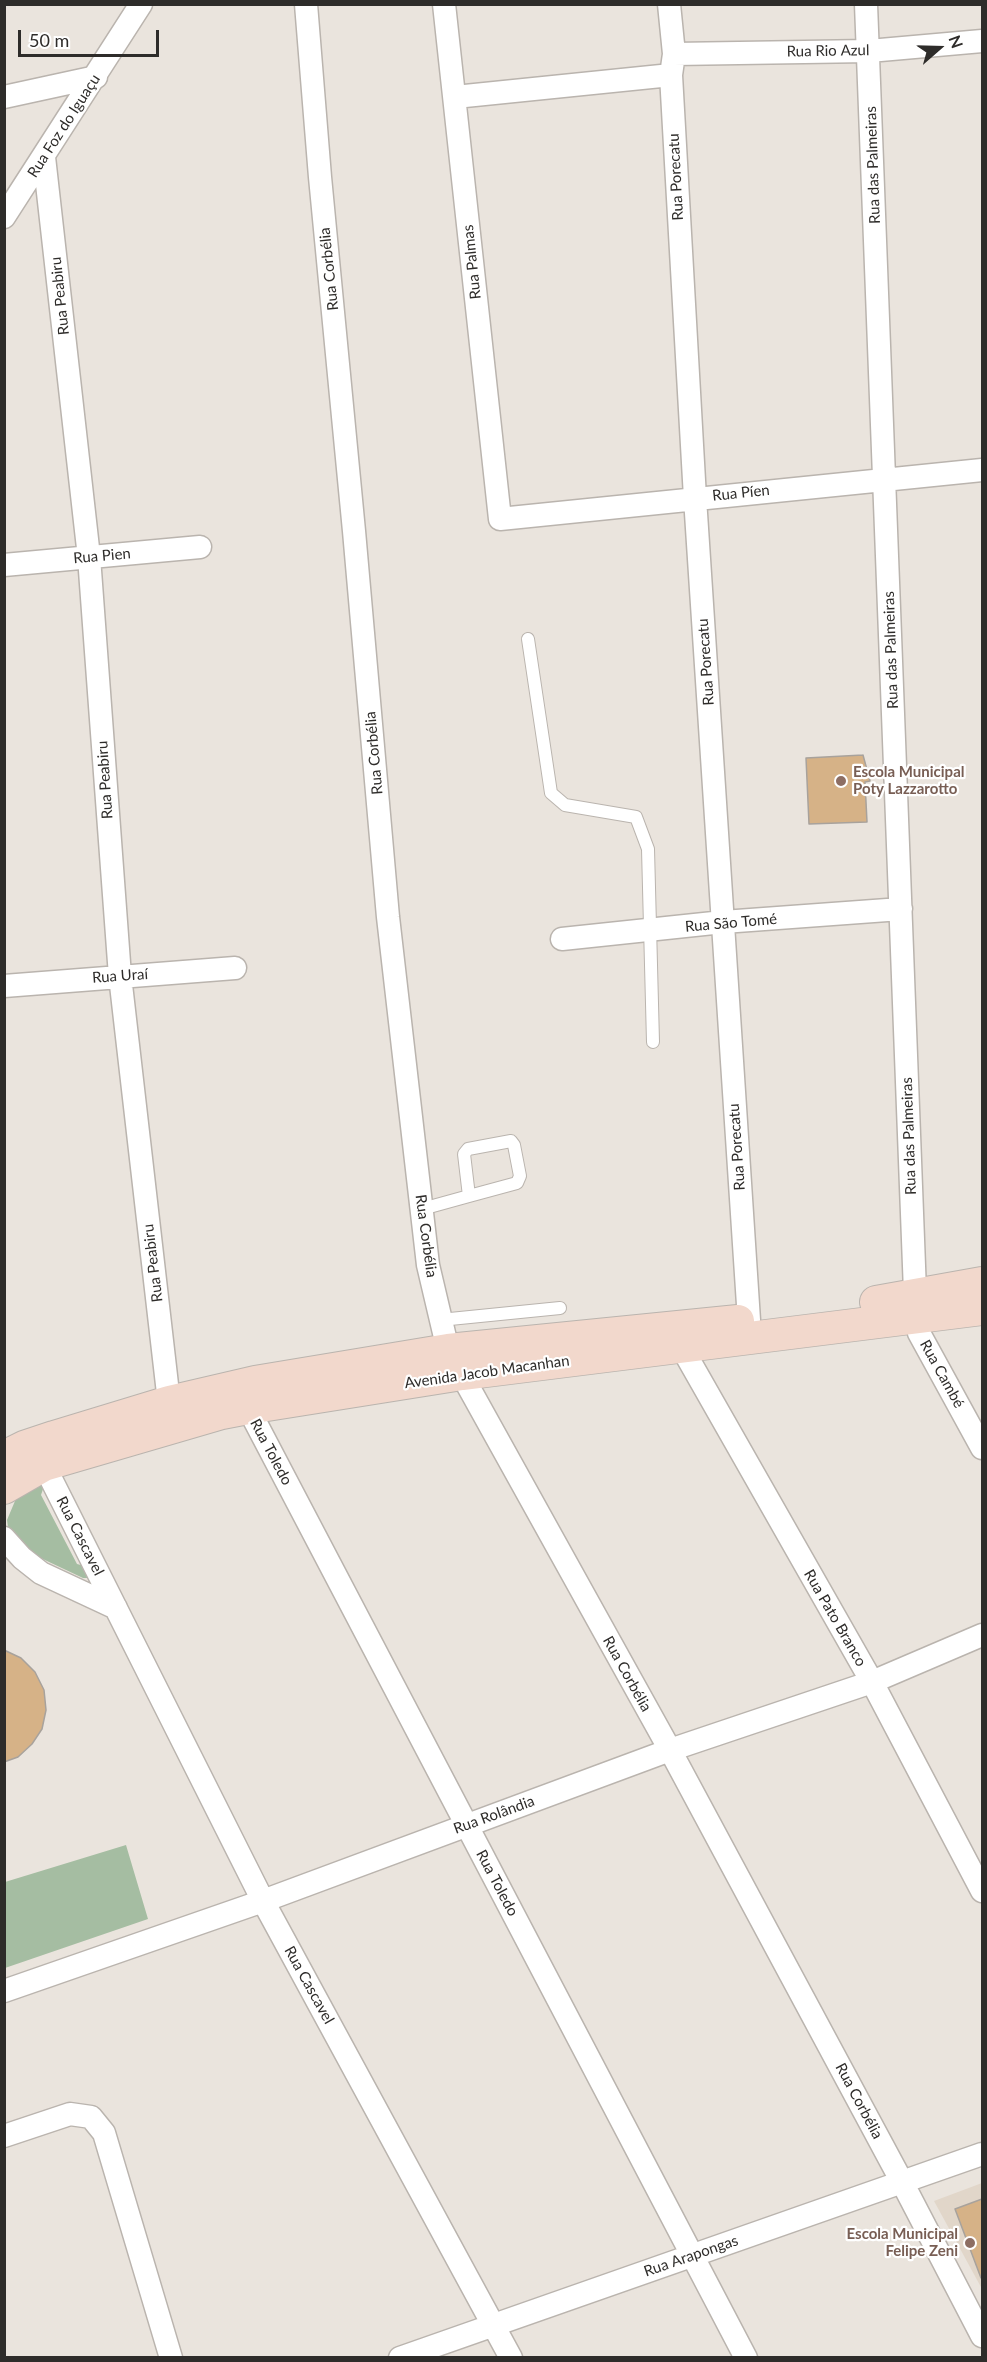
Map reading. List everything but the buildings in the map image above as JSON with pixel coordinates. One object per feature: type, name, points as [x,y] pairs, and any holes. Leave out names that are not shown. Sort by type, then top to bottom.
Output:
[{"type":"main road","name":"Avenida Jacob Macanhan","points":[[4,1457],[24,1447],[54,1437],[169,1402],[255,1382],[455,1362],[682,1348],[916,1307],[982,1283]]},
{"type":"main road","name":"Avenida Jacob Macanhan","points":[[4,1488],[44,1465],[211,1416],[455,1362],[748,1320],[916,1307],[982,1309]]},
{"type":"street","name":"Rua Foz do Iguaçu","points":[[4,217],[141,4]]},
{"type":"street","name":"Rua Corbélia","points":[[306,4],[388,917],[428,1265],[440,1320],[455,1362],[670,1750],[982,2336]]},
{"type":"street","name":"Rua Palmas","points":[[444,4],[500,519]]},
{"type":"street","name":"Rua Porecatu","points":[[669,4],[695,498],[748,1320]]},
{"type":"street","name":"Rua das Palmeiras","points":[[866,4],[916,1307]]},
{"type":"street","name":"Rua Rio Azul","points":[[454,97],[672,65],[982,41]]},
{"type":"street","points":[[4,98],[96,77]]},
{"type":"street","name":"Rua Peabiru","points":[[44,157],[89,557],[120,976],[169,1402]]},
{"type":"street","name":"Rua Píen","points":[[500,519],[982,470]]},
{"type":"street","name":"Rua Pien","points":[[4,565],[200,547]]},
{"type":"street","name":"Rua São Tomé","points":[[562,939],[723,922],[901,909]]},
{"type":"street","name":"Rua Uraí","points":[[4,986],[235,968]]},
{"type":"street","name":"Rua Cambé","points":[[916,1307],[919,1333],[982,1448]]},
{"type":"street","name":"Rua Pato Branco","points":[[682,1348],[872,1682],[982,1891]]},
{"type":"street","name":"Rua Toledo","points":[[248,1408],[746,2358]]},
{"type":"street","name":"Rua Cascavel","points":[[44,1465],[263,1901],[512,2358]]},
{"type":"street","name":"Rua Cascavel","points":[[4,1538],[13,1556],[42,1573],[116,1608]]},
{"type":"street","name":"Rua Rolândia","points":[[4,1991],[263,1901],[670,1750],[872,1682],[982,1635]]},
{"type":"street","points":[[4,2136],[70,2114],[91,2117],[104,2133],[171,2358]]},
{"type":"street","name":"Rua Arapongas","points":[[400,2358],[982,2154]]},
{"type":"lane","points":[[528,639],[551,794],[565,805],[636,817],[648,849],[653,1042]]},
{"type":"lane","points":[[422,1209],[517,1183],[520,1176],[514,1145],[511,1142],[468,1149],[464,1154],[469,1196]]},
{"type":"lane","points":[[440,1320],[560,1308]]},
{"type":"shaded area","name":"Escola Municipal Felipe Zeni","points":[[982,2183],[982,2289],[934,2201]]},
{"type":"green space","points":[[45,1483],[41,1495],[77,1564],[92,1568],[88,1578],[83,1578],[30,1553],[9,1535],[7,1520],[15,1501],[29,1488]]},
{"type":"green space","points":[[126,1845],[148,1919],[5,1968],[5,1882]]},
{"type":"place","name":"Escola Municipal Poty Lazzarotto","points":[[841,781]]},
{"type":"place","name":"Escola Municipal Felipe Zeni","points":[[970,2243]]}]
